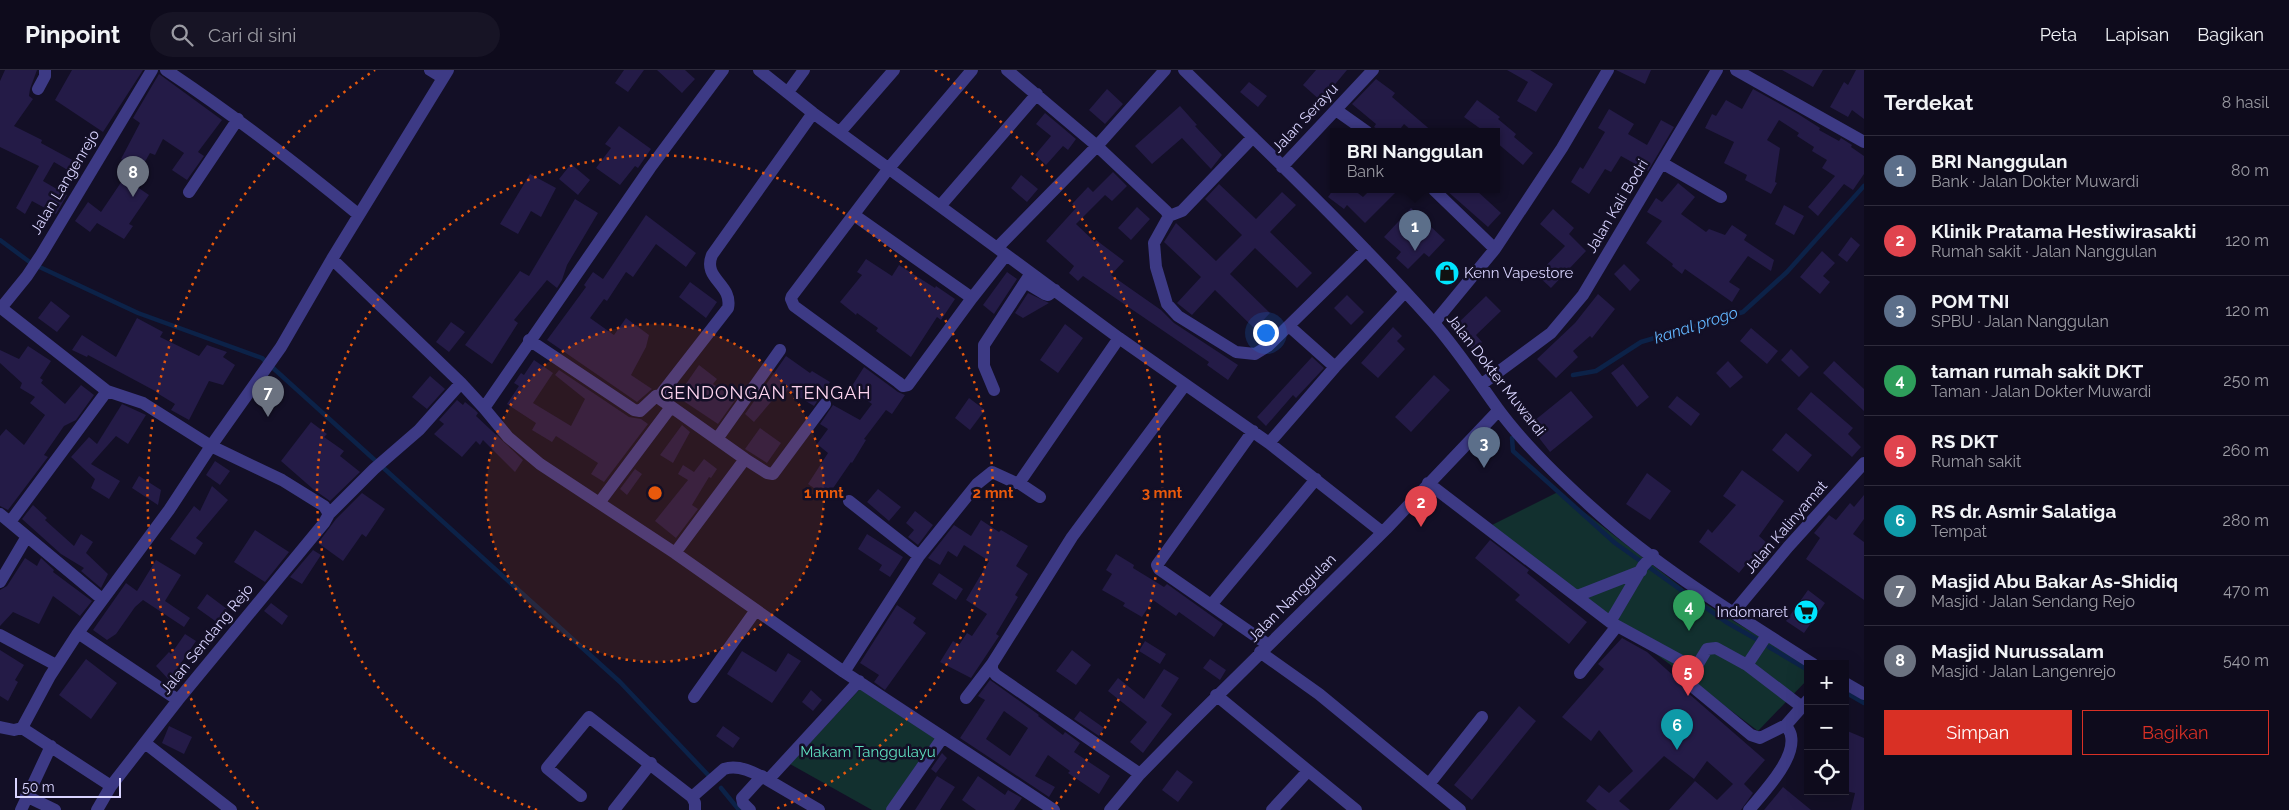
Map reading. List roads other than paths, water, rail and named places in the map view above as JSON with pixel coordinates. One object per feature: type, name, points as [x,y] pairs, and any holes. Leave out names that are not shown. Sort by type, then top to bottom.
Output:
[{"type":"street","points":[[38,89],[45,76],[44,70]]},
{"type":"street","name":"Jalan Langenrejo","points":[[1,307],[27,276],[41,255],[152,70]]},
{"type":"street","points":[[166,70],[284,153],[359,216]]},
{"type":"street","points":[[22,728],[56,665],[78,632],[169,510],[211,446],[281,347],[332,259],[445,74],[430,70]]},
{"type":"street","points":[[484,408],[529,340],[644,176],[723,70]]},
{"type":"street","points":[[759,70],[813,113],[941,205],[1002,252],[1028,277],[1055,290],[1118,338],[1254,431],[1382,532]]},
{"type":"street","points":[[788,92],[804,70]]},
{"type":"street","points":[[840,132],[894,70]]},
{"type":"street","points":[[972,70],[889,168],[792,296],[791,303],[903,386],[912,382],[972,298],[1002,252],[1164,70]]},
{"type":"street","points":[[1007,70],[1097,146],[1169,216]]},
{"type":"street","name":"Jalan Dokter Muwardi","points":[[1184,70],[1366,250],[1434,323],[1482,384],[1499,410],[1530,446],[1600,514],[1646,564],[1733,613],[1806,660]]},
{"type":"street","name":"Jalan Serayu","points":[[1282,167],[1373,70]]},
{"type":"street","points":[[1434,323],[1495,248],[1562,148],[1608,70]]},
{"type":"street","name":"Jalan Kali Bodri","points":[[1482,384],[1551,333],[1583,295],[1717,70]]},
{"type":"street","points":[[1736,70],[1864,142]]},
{"type":"street","points":[[941,205],[1037,94]]},
{"type":"street","points":[[1336,110],[1361,128]]},
{"type":"street","points":[[658,398],[728,308],[728,294],[710,269],[709,263],[712,255],[813,113]]},
{"type":"street","points":[[189,192],[238,119]]},
{"type":"street","points":[[1253,137],[1182,211],[1169,216],[1154,243],[1154,256],[1167,304],[1172,311],[1236,352],[1248,355],[1255,354],[1290,327],[1366,250]]},
{"type":"street","points":[[1662,163],[1721,197]]},
{"type":"street","points":[[1437,193],[1495,248]]},
{"type":"street","points":[[854,215],[972,298]]},
{"type":"street","points":[[332,259],[461,383],[508,437],[540,464],[675,553],[844,672],[1054,810]]},
{"type":"street","points":[[994,390],[984,366],[984,345],[1028,277]]},
{"type":"street","points":[[1270,443],[1335,367],[1405,292]]},
{"type":"street","points":[[1,307],[108,391],[137,400],[211,446],[282,480],[324,506],[328,514]]},
{"type":"street","points":[[1290,327],[1335,367]]},
{"type":"street","points":[[1019,483],[1118,338]]},
{"type":"street","points":[[529,340],[634,410],[640,411],[653,397],[658,398],[767,473],[773,474],[825,404]]},
{"type":"street","points":[[717,439],[780,350]]},
{"type":"street","name":"Jalan Sendang Rejo","points":[[97,810],[112,786],[178,700],[324,523],[328,514],[374,469],[419,430],[461,383]]},
{"type":"street","points":[[966,698],[992,664],[1072,537],[1185,385]]},
{"type":"street","points":[[102,599],[26,538],[5,518],[108,391]]},
{"type":"street","points":[[599,502],[670,407]]},
{"type":"street","name":"Jalan Nanggulan","points":[[1110,810],[1140,774],[1216,695],[1382,532],[1499,410]]},
{"type":"street","points":[[1254,431],[1157,565],[1159,569],[1211,605],[1460,810]]},
{"type":"street","points":[[675,553],[745,459]]},
{"type":"street","name":"Jalan Kalinyamat","points":[[1733,613],[1788,547],[1864,463]]},
{"type":"street","points":[[844,672],[919,556],[977,484],[992,472],[1019,483],[1040,497]]},
{"type":"street","points":[[1211,605],[1316,479]]},
{"type":"street","points":[[1428,483],[1614,624],[1696,669]]},
{"type":"street","points":[[848,501],[919,556]]},
{"type":"street","points":[[0,582],[26,538]]},
{"type":"street","points":[[1577,596],[1646,564]]},
{"type":"street","points":[[1580,673],[1614,624],[1646,564]]},
{"type":"street","points":[[694,697],[756,610]]},
{"type":"street","points":[[78,632],[178,700]]},
{"type":"street","points":[[0,635],[56,665]]},
{"type":"street","points":[[1747,666],[1767,635]]},
{"type":"street","points":[[1804,702],[1747,666],[1711,647],[1707,649],[1691,682],[1692,687],[1751,735],[1760,738],[1786,725],[1804,704]]},
{"type":"street","points":[[992,664],[992,670],[996,675],[1140,774]]},
{"type":"street","points":[[750,810],[742,798],[765,778],[859,681]]},
{"type":"street","points":[[1849,686],[1864,694]]},
{"type":"street","points":[[1216,695],[1354,809]]},
{"type":"street","points":[[581,796],[548,768],[588,717],[651,763],[692,797],[696,803],[695,810]]},
{"type":"street","points":[[1429,784],[1482,717]]},
{"type":"street","points":[[1748,810],[1777,776],[1784,764],[1790,747],[1791,736],[1786,725]]},
{"type":"street","points":[[0,727],[14,730],[22,728],[112,786]]},
{"type":"street","points":[[892,810],[942,737]]},
{"type":"street","points":[[145,743],[230,810]]},
{"type":"street","points":[[21,810],[51,746]]},
{"type":"street","points":[[614,810],[651,763]]},
{"type":"street","points":[[692,797],[724,768],[737,767],[765,778],[820,810]]},
{"type":"street","points":[[1272,810],[1308,771]]},
{"type":"street","points":[[26,796],[55,810]]},
{"type":"waterway","name":"kanal progo","points":[[1573,375],[1596,371],[1641,342],[1743,312],[1787,272],[1864,186]]},
{"type":"waterway","points":[[0,240],[31,263],[138,313],[262,358],[620,682],[710,777]]},
{"type":"waterway","points":[[1512,438],[1513,451],[1615,543],[1726,622],[1756,639]]},
{"type":"waterway","points":[[1769,647],[1804,668]]},
{"type":"waterway","points":[[1849,694],[1864,703]]},
{"type":"waterway","points":[[721,788],[739,810]]},
{"type":"place","name":"Masjid Nurussalam","points":[[133,197]]},
{"type":"place","name":"BRI Nanggulan","points":[[1415,251]]},
{"type":"place","name":"Kenn Vapestore","points":[[1447,273]]},
{"type":"place","name":"Masjid Abu Bakar As-Shidiq","points":[[268,417]]},
{"type":"place","name":"POM TNI","points":[[1484,468]]},
{"type":"place","name":"Klinik Pratama Hestiwirasakti","points":[[1421,527]]},
{"type":"place","name":"Indomaret","points":[[1806,612]]},
{"type":"place","name":"taman rumah sakit DKT","points":[[1689,631]]},
{"type":"place","name":"RS DKT","points":[[1688,696]]},
{"type":"place","name":"RS dr. Asmir Salatiga","points":[[1677,750]]},
{"type":"district","name":"GENDONGAN TENGAH","points":[[766,392]]},
{"type":"park label","name":"Makam Tanggulayu","points":[[868,752]]}]
